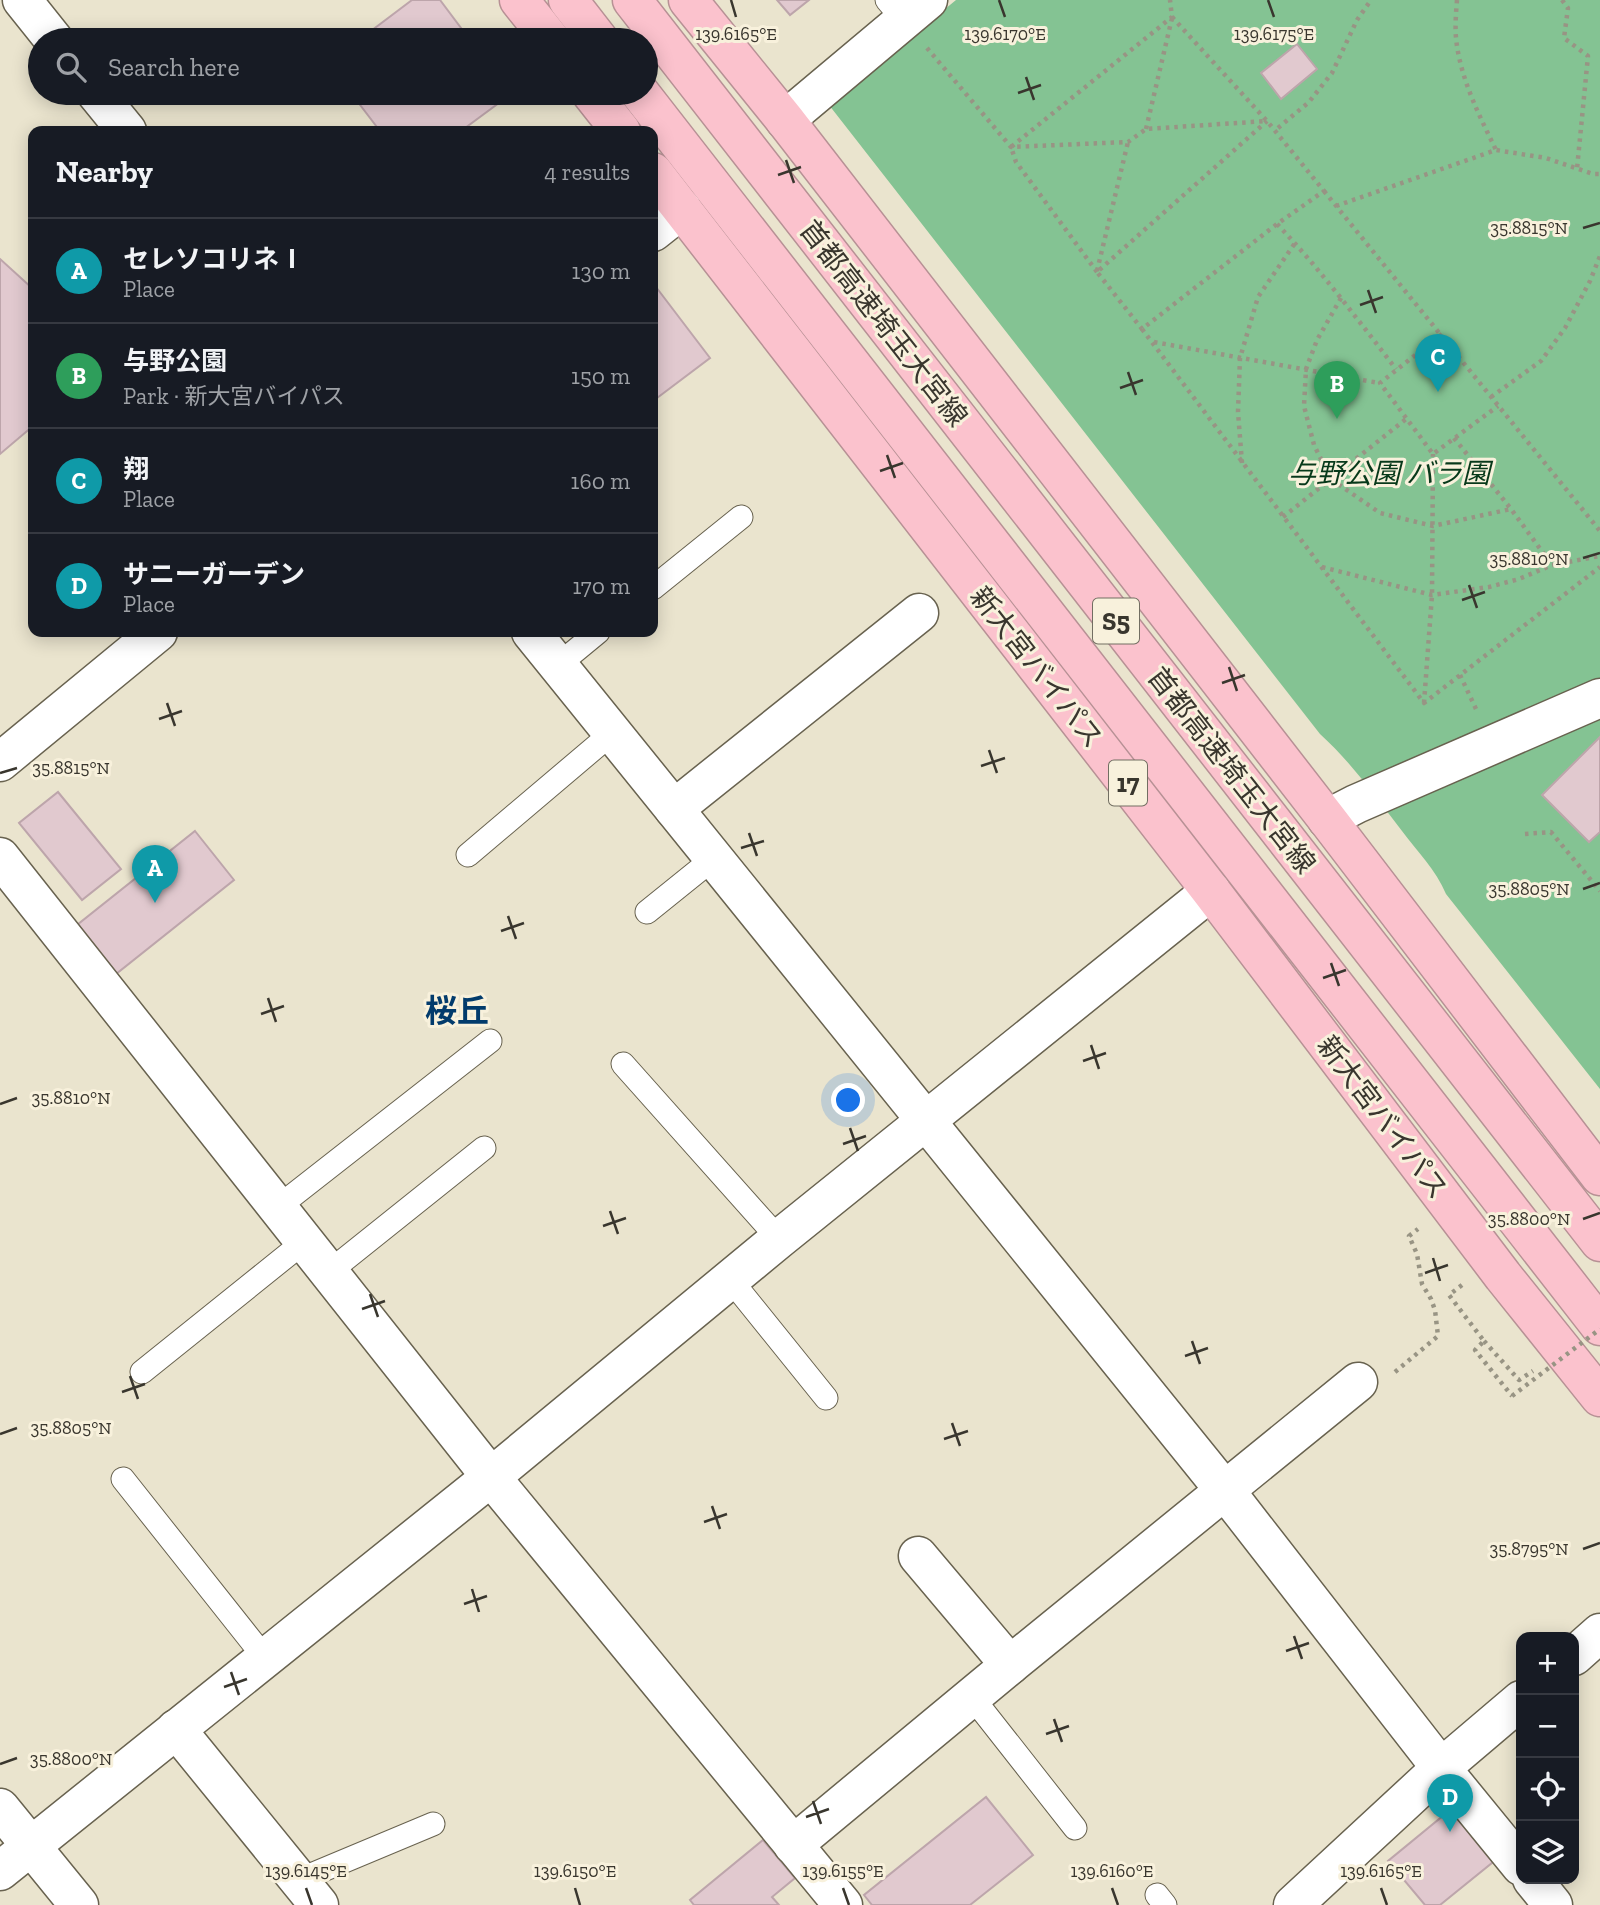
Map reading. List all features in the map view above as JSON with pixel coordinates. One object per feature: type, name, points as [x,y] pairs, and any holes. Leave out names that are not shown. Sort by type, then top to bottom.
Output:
[{"type":"highway","points":[[519,0],[541,28]]},
{"type":"highway","points":[[568,0],[590,28]]},
{"type":"highway","name":"首都高速埼玉大宮線","points":[[632,0],[654,28]]},
{"type":"highway","points":[[688,0],[785,120],[1600,1176]]},
{"type":"highway","name":"首都高速埼玉大宮線","points":[[658,33],[1600,1242]]},
{"type":"highway","points":[[600,105],[617,126]]},
{"type":"highway","name":"首都高速埼玉大宮線","points":[[649,105],[1600,1327]]},
{"type":"highway","name":"新大宮バイパス","points":[[658,190],[667,221],[1211,891],[1503,1276],[1600,1397]]},
{"type":"street","points":[[22,0],[44,28]]},
{"type":"street","points":[[785,120],[906,7]]},
{"type":"street","points":[[106,105],[123,126]]},
{"type":"street","points":[[674,809],[919,613]]},
{"type":"street","points":[[0,762],[152,637]]},
{"type":"street","points":[[535,637],[1225,1491],[1516,1860]]},
{"type":"street","points":[[1327,819],[1600,698]]},
{"type":"street","points":[[0,857],[492,1477],[843,1905]]},
{"type":"street","points":[[0,1871],[492,1477],[779,1239],[1211,891]]},
{"type":"street","points":[[793,1845],[1225,1491],[1374,1379]]},
{"type":"street","points":[[918,1556],[1010,1665]]},
{"type":"street","points":[[1579,1652],[1600,1633]]},
{"type":"street","points":[[1293,1905],[1441,1768],[1516,1704]]},
{"type":"street","points":[[176,1729],[309,1892]]},
{"type":"street","points":[[0,1808],[79,1905]]},
{"type":"street","points":[[1536,1884],[1553,1905]]},
{"type":"lane","points":[[658,584],[741,517]]},
{"type":"lane","points":[[558,665],[592,637]]},
{"type":"lane","points":[[468,855],[611,733]]},
{"type":"lane","points":[[648,912],[714,858]]},
{"type":"lane","points":[[278,1207],[490,1041]]},
{"type":"lane","points":[[622,1064],[779,1239]]},
{"type":"lane","points":[[329,1272],[484,1148]]},
{"type":"lane","points":[[142,1372],[304,1241]]},
{"type":"lane","points":[[730,1279],[826,1398]]},
{"type":"lane","points":[[123,1479],[265,1658]]},
{"type":"lane","points":[[972,1697],[1075,1828]]},
{"type":"lane","points":[[309,1892],[433,1824]]},
{"type":"path","points":[[1146,129],[1172,16],[1170,0]]},
{"type":"path","points":[[1278,128],[1309,102],[1332,73],[1357,20],[1371,0]]},
{"type":"path","points":[[1457,0],[1456,37],[1462,72],[1476,111],[1496,150]]},
{"type":"path","points":[[1562,0],[1567,8],[1564,38],[1588,56],[1577,169]]},
{"type":"path","points":[[906,7],[1011,147],[1016,162],[1097,272],[1153,342],[1424,703]]},
{"type":"path","points":[[1172,16],[1267,121],[1600,531]]},
{"type":"path","points":[[1011,147],[1172,16]]},
{"type":"path","points":[[1011,147],[1128,142],[1146,129],[1267,121]]},
{"type":"path","points":[[1097,272],[1267,121]]},
{"type":"path","points":[[1097,272],[1128,142]]},
{"type":"path","points":[[1336,206],[1496,150],[1546,159],[1600,174]]},
{"type":"path","points":[[1142,329],[1277,224],[1324,191]]},
{"type":"path","points":[[1277,224],[1341,298],[1396,369]]},
{"type":"path","points":[[1242,463],[1238,412],[1240,358],[1258,297],[1295,243]]},
{"type":"path","points":[[1491,397],[1541,361],[1566,328],[1600,256]]},
{"type":"path","points":[[1341,298],[1317,340],[1306,369],[1304,406],[1314,445],[1331,479],[1380,513],[1433,526],[1511,509]]},
{"type":"path","points":[[1380,383],[1442,334]]},
{"type":"path","points":[[1153,342],[1380,383],[1433,454],[1432,595],[1424,703]]},
{"type":"path","points":[[1433,454],[1498,406]]},
{"type":"path","points":[[1283,517],[1406,419]]},
{"type":"path","points":[[1454,438],[1552,565]]},
{"type":"path","points":[[1321,567],[1432,595],[1489,587],[1520,579],[1552,565],[1600,556]]},
{"type":"path","points":[[1424,703],[1600,567]]},
{"type":"path","points":[[1525,834],[1551,832],[1600,891]]},
{"type":"path","points":[[1374,1379],[1438,1336],[1435,1310],[1422,1284],[1417,1254],[1409,1236]]},
{"type":"path","points":[[1449,1296],[1484,1342],[1519,1380]]},
{"type":"path","points":[[1484,1342],[1475,1350],[1512,1396],[1600,1327]]},
{"type":"green space","name":"与野公園 バラ園","points":[[956,0],[1600,0],[1600,1089],[1446,894],[1432,869],[1373,793],[1320,734],[829,105]]},
{"type":"building","points":[[412,0],[440,0],[461,28],[375,28]]},
{"type":"building","points":[[777,0],[809,0],[790,15]]},
{"type":"building","points":[[1297,44],[1317,69],[1281,99],[1261,73]]},
{"type":"building","points":[[360,105],[496,105],[468,126],[376,126]]},
{"type":"building","points":[[0,259],[28,284],[28,430],[0,454]]},
{"type":"building","points":[[658,290],[710,358],[658,397]]},
{"type":"building","points":[[1600,737],[1600,832],[1589,842],[1542,795]]},
{"type":"building","points":[[58,792],[121,869],[82,900],[19,823]]},
{"type":"building","points":[[195,831],[234,880],[116,974],[77,925]]},
{"type":"building","points":[[986,1797],[1033,1855],[970,1905],[872,1905],[864,1895]]},
{"type":"building","points":[[1455,1806],[1498,1858],[1440,1905],[1425,1905],[1388,1861]]},
{"type":"building","points":[[763,1840],[795,1878],[772,1897],[779,1905],[694,1905],[690,1900]]},
{"type":"place","name":"翔","points":[[1438,392]]},
{"type":"place","name":"与野公園","points":[[1337,419]]},
{"type":"place","name":"セレソコリネⅠ","points":[[155,903]]},
{"type":"place","name":"サニーガーデン","points":[[1450,1832]]},
{"type":"district","name":"桜丘","points":[[457,1011]]}]
